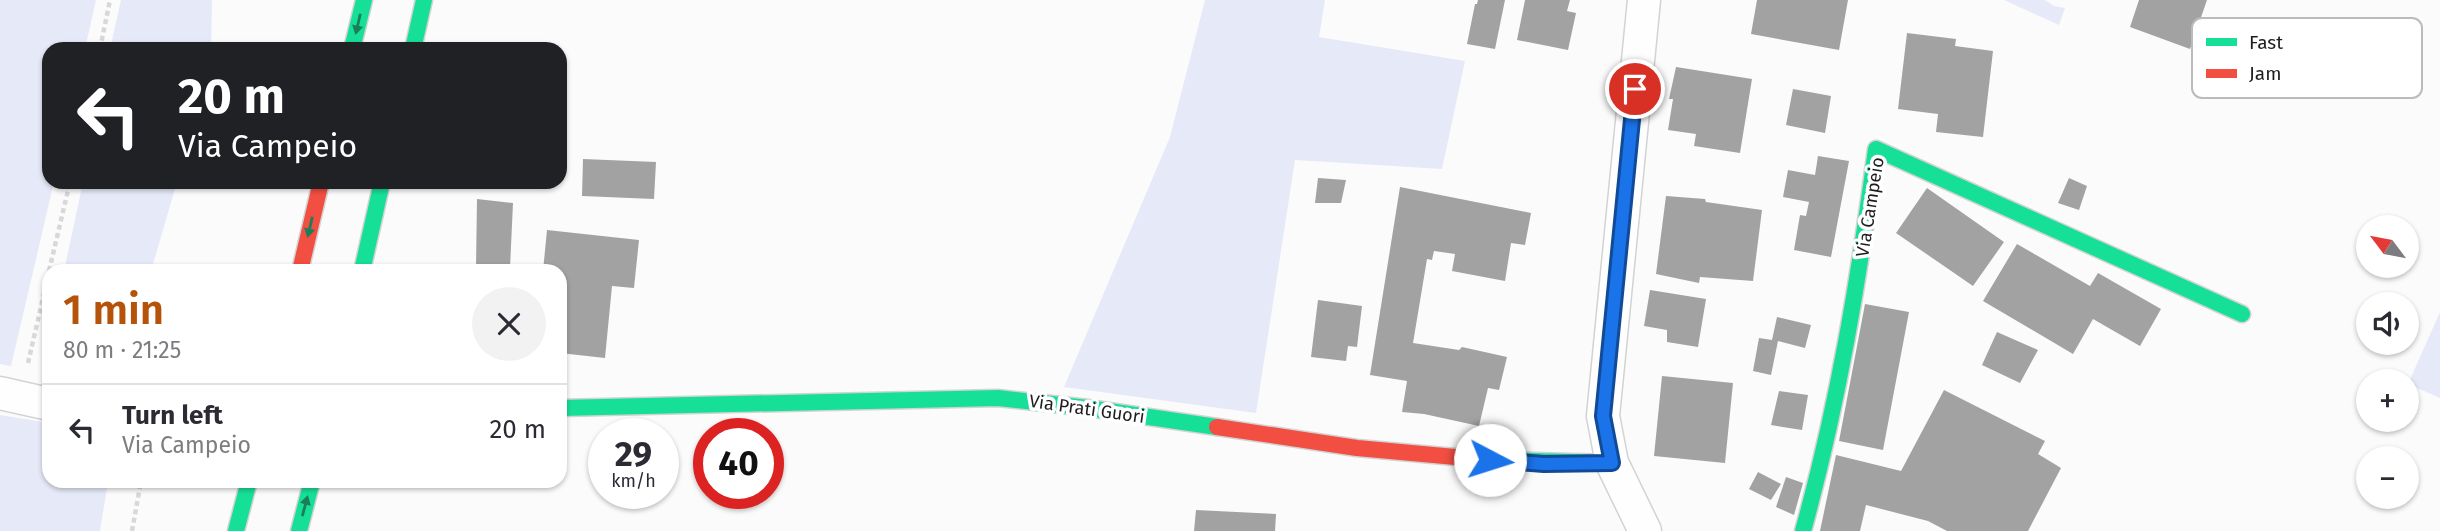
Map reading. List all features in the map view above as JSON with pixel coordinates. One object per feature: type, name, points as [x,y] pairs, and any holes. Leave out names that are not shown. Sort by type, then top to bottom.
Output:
[{"type":"main road","points":[[354,42],[363,0]]},
{"type":"main road","points":[[415,42],[424,0]]},
{"type":"main road","name":"Via Campeio","points":[[1803,531],[1824,460],[1858,288],[1876,149],[2242,314]]},
{"type":"main road","points":[[302,264],[319,189]]},
{"type":"main road","points":[[364,264],[381,189]]},
{"type":"main road","name":"Via Prati Guori","points":[[567,408],[998,398],[1052,402],[1357,448],[1544,464],[1612,463]]},
{"type":"main road","points":[[236,531],[247,488]]},
{"type":"main road","points":[[299,531],[310,488]]},
{"type":"street","points":[[1644,0],[1603,416],[1612,463],[1645,531]]},
{"type":"path","points":[[101,42],[110,0]]},
{"type":"path","points":[[51,264],[68,189]]},
{"type":"path","points":[[23,398],[42,306]]},
{"type":"path","points":[[132,531],[140,488]]},
{"type":"shaded area","points":[[0,0],[96,0],[87,42],[42,42],[42,189],[52,189],[11,366],[0,364]]},
{"type":"shaded area","points":[[121,0],[212,0],[211,42],[112,42]]},
{"type":"shaded area","points":[[1205,0],[1325,0],[1319,37],[1465,61],[1442,169],[1295,160],[1256,413],[1064,387],[1170,137]]},
{"type":"shaded area","points":[[2004,0],[2045,0],[2054,6],[2065,8],[2059,25]]},
{"type":"shaded area","points":[[82,189],[175,189],[153,264],[65,264]]},
{"type":"shaded area","points":[[2440,312],[2440,398],[2419,389],[2419,369],[2415,369]]},
{"type":"shaded area","points":[[0,415],[42,422],[42,488],[107,488],[100,531],[0,531]]},
{"type":"building","points":[[1478,0],[1505,0],[1495,49],[1467,44]]},
{"type":"building","points":[[1525,0],[1570,0],[1567,11],[1576,13],[1568,50],[1517,40]]},
{"type":"building","points":[[1757,0],[1848,0],[1839,50],[1751,34]]},
{"type":"building","points":[[2139,0],[2207,0],[2201,18],[2192,18],[2190,49],[2130,27]]},
{"type":"building","points":[[1907,33],[1956,39],[1955,46],[1993,51],[1983,137],[1936,132],[1938,114],[1898,109]]},
{"type":"building","points":[[1676,67],[1752,79],[1740,153],[1694,146],[1696,134],[1668,130],[1673,99],[1669,99]]},
{"type":"building","points":[[1793,89],[1831,96],[1825,133],[1786,125]]},
{"type":"building","points":[[1818,156],[1849,161],[1831,257],[1794,250],[1800,215],[1806,216],[1809,202],[1783,197],[1788,170],[1815,175]]},
{"type":"building","points":[[583,159],[656,162],[654,199],[582,196]]},
{"type":"building","points":[[1318,178],[1346,180],[1341,203],[1315,203]]},
{"type":"building","points":[[2069,178],[2087,186],[2079,210],[2058,203]]},
{"type":"building","points":[[1400,187],[1531,213],[1525,245],[1511,243],[1505,281],[1452,271],[1455,254],[1434,251],[1432,260],[1427,259],[1413,343],[1459,350],[1462,347],[1507,357],[1499,390],[1488,388],[1479,426],[1402,412],[1407,381],[1370,375]]},
{"type":"building","points":[[1927,188],[2004,242],[1973,286],[1896,233]]},
{"type":"building","points":[[1666,196],[1705,199],[1706,202],[1762,210],[1753,281],[1700,277],[1699,283],[1656,274]]},
{"type":"building","points":[[477,199],[513,203],[510,264],[476,264]]},
{"type":"building","points":[[547,230],[639,240],[634,288],[612,286],[605,358],[567,354],[567,264],[544,264]]},
{"type":"building","points":[[2017,244],[2090,286],[2098,273],[2161,309],[2140,346],[2093,319],[2073,354],[1983,301]]},
{"type":"building","points":[[1650,290],[1706,299],[1698,347],[1667,342],[1667,330],[1644,326]]},
{"type":"building","points":[[1318,300],[1362,306],[1357,347],[1348,346],[1346,361],[1311,357]]},
{"type":"building","points":[[1865,304],[1909,312],[1883,450],[1839,441]]},
{"type":"building","points":[[1777,317],[1811,325],[1805,348],[1778,341],[1771,375],[1753,371],[1759,338],[1772,340]]},
{"type":"building","points":[[1997,332],[2038,350],[2020,383],[1982,365]]},
{"type":"building","points":[[1662,376],[1733,383],[1725,463],[1654,456]]},
{"type":"building","points":[[1944,390],[2045,441],[2038,454],[2061,468],[2028,531],[1947,531],[1928,521],[1866,505],[1860,531],[1820,531],[1836,455],[1901,471]]},
{"type":"building","points":[[1779,391],[1808,395],[1802,430],[1771,425]]},
{"type":"building","points":[[1758,472],[1781,484],[1771,500],[1749,489]]},
{"type":"building","points":[[1786,477],[1803,483],[1794,515],[1776,507]]},
{"type":"building","points":[[1196,510],[1276,514],[1275,531],[1194,531]]},
{"type":"traffic: fast","points":[[354,42],[364,0]]},
{"type":"traffic: fast","points":[[415,42],[424,0]]},
{"type":"traffic: fast","points":[[1803,531],[1827,436],[1846,341],[1876,149],[2242,314]]},
{"type":"traffic: fast","points":[[364,264],[380,189]]},
{"type":"traffic: fast","points":[[567,408],[998,398],[1217,427]]},
{"type":"traffic: fast","points":[[1488,460],[1612,463]]},
{"type":"traffic: fast","points":[[236,531],[247,488]]},
{"type":"traffic: fast","points":[[299,531],[310,488]]},
{"type":"traffic: jam","points":[[302,264],[319,189]]},
{"type":"traffic: jam","points":[[1217,427],[1357,448],[1488,460]]},
{"type":"route","points":[[1490,460],[1544,464],[1612,463],[1603,416],[1635,89]]}]
